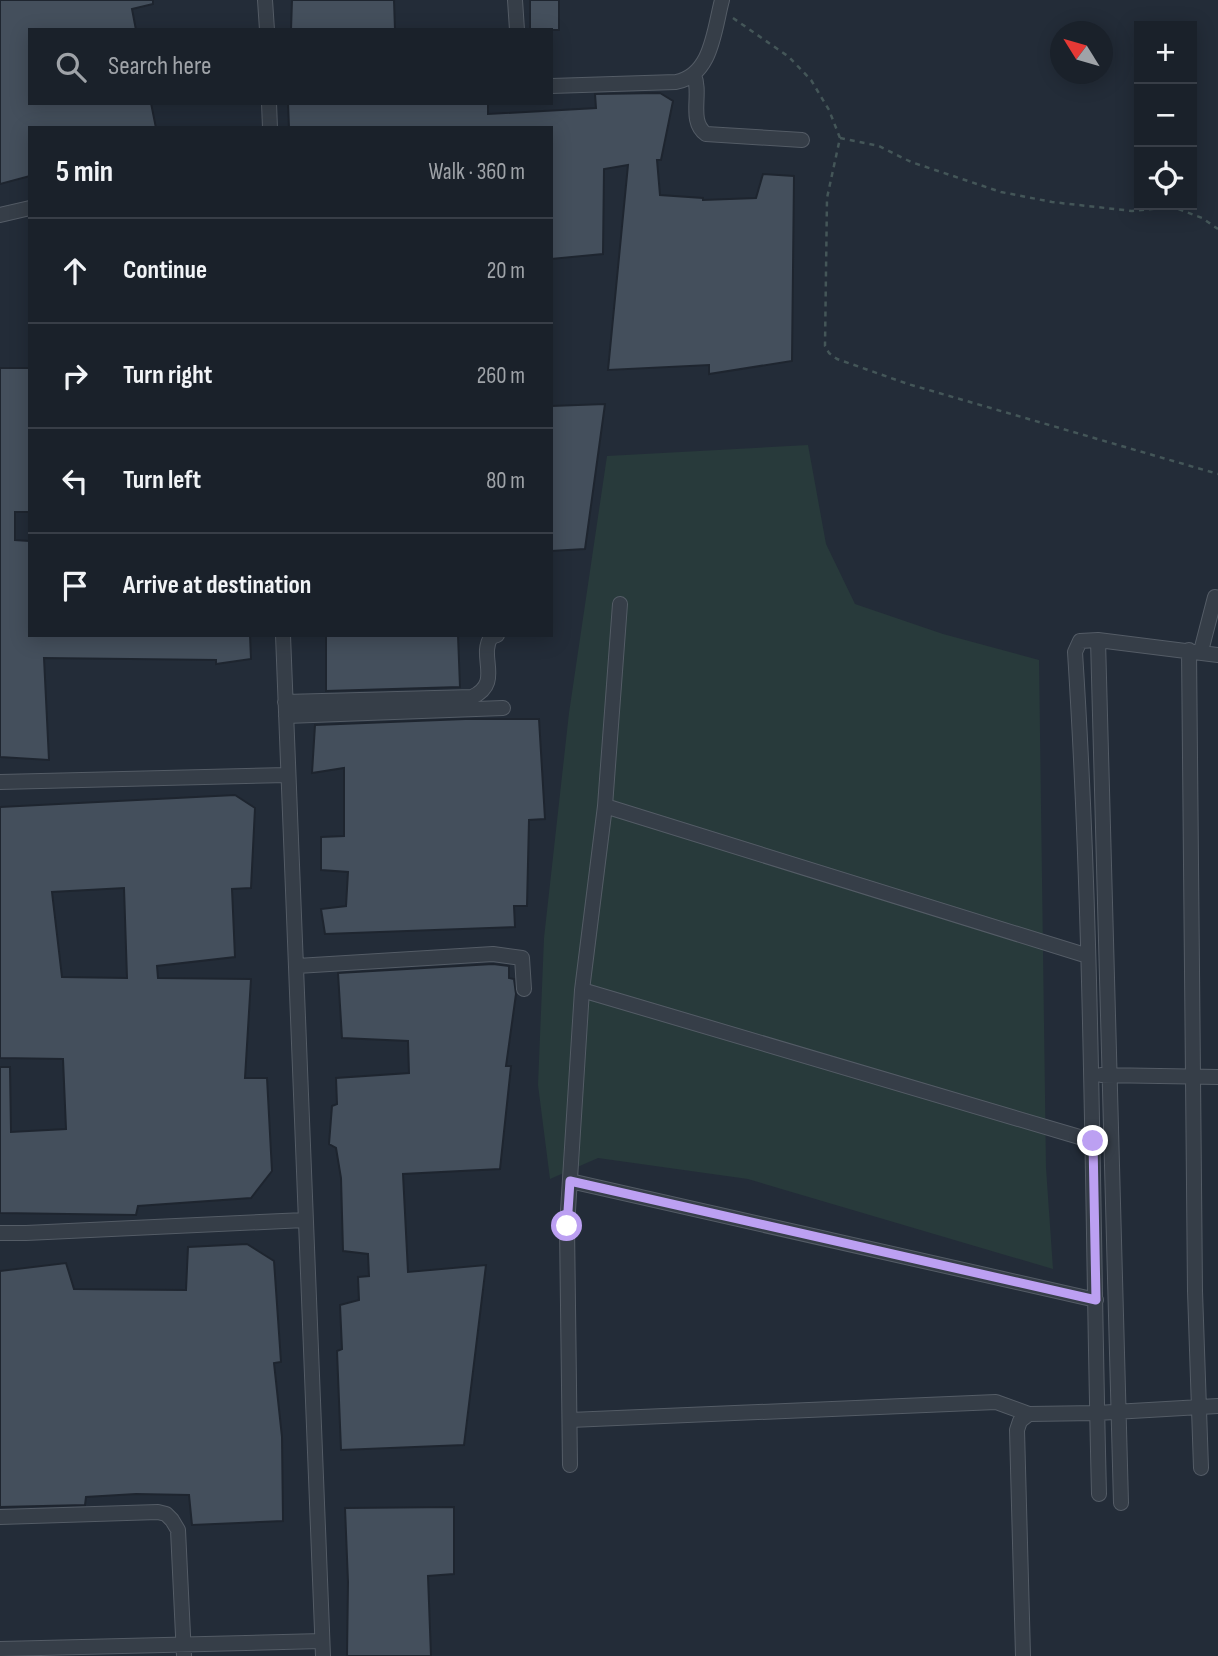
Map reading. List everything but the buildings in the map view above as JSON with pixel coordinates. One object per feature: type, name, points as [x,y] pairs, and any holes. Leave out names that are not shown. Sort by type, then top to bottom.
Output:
[{"type":"street","points":[[265,0],[267,28]]},
{"type":"street","points":[[515,0],[517,28]]},
{"type":"street","points":[[553,86],[676,82],[694,75],[706,58],[721,5]]},
{"type":"street","points":[[694,75],[698,89],[697,122],[706,134],[802,140]]},
{"type":"street","points":[[269,105],[270,126]]},
{"type":"street","points":[[0,215],[28,208]]},
{"type":"street","points":[[1200,1468],[1193,1078],[1195,651],[1215,597],[1218,598]]},
{"type":"street","points":[[570,1465],[567,1226],[582,990],[605,806],[620,604]]},
{"type":"street","points":[[283,637],[323,1656]]},
{"type":"street","points":[[285,709],[472,698],[483,691],[489,679],[487,644],[493,637]]},
{"type":"street","points":[[1098,640],[1121,1503]]},
{"type":"street","points":[[1099,1494],[1088,956],[1082,753],[1075,652],[1080,641],[1098,640],[1218,655]]},
{"type":"street","points":[[285,709],[503,708]]},
{"type":"street","points":[[0,782],[287,775]]},
{"type":"street","points":[[605,806],[1088,956]]},
{"type":"street","points":[[297,966],[512,955],[522,958],[524,989]]},
{"type":"street","points":[[582,990],[1093,1141]]},
{"type":"street","points":[[1091,1075],[1218,1077]]},
{"type":"street","points":[[570,1181],[1096,1300]]},
{"type":"street","points":[[0,1233],[305,1220]]},
{"type":"street","points":[[570,1420],[996,1402],[1029,1414],[1218,1406]]},
{"type":"street","points":[[1023,1656],[1017,1430],[1020,1420],[1029,1414]]},
{"type":"street","points":[[0,1517],[158,1512],[166,1514],[178,1530],[184,1651]]},
{"type":"street","points":[[0,1649],[184,1651],[323,1641]]},
{"type":"path","points":[[721,5],[789,57],[811,80],[830,110],[840,138],[827,198],[825,346],[829,354],[836,359],[908,384],[1218,474]]},
{"type":"path","points":[[840,138],[879,146],[911,162],[1001,192],[1119,210],[1173,207],[1202,218],[1218,229]]},
{"type":"shaded area","points":[[808,445],[826,544],[855,604],[943,634],[1039,660],[1046,1168],[1053,1269],[748,1179],[598,1158],[550,1179],[538,1085],[544,938],[569,713],[607,456]]},
{"type":"route","points":[[567,1226],[570,1181],[1096,1300],[1093,1141]]}]
